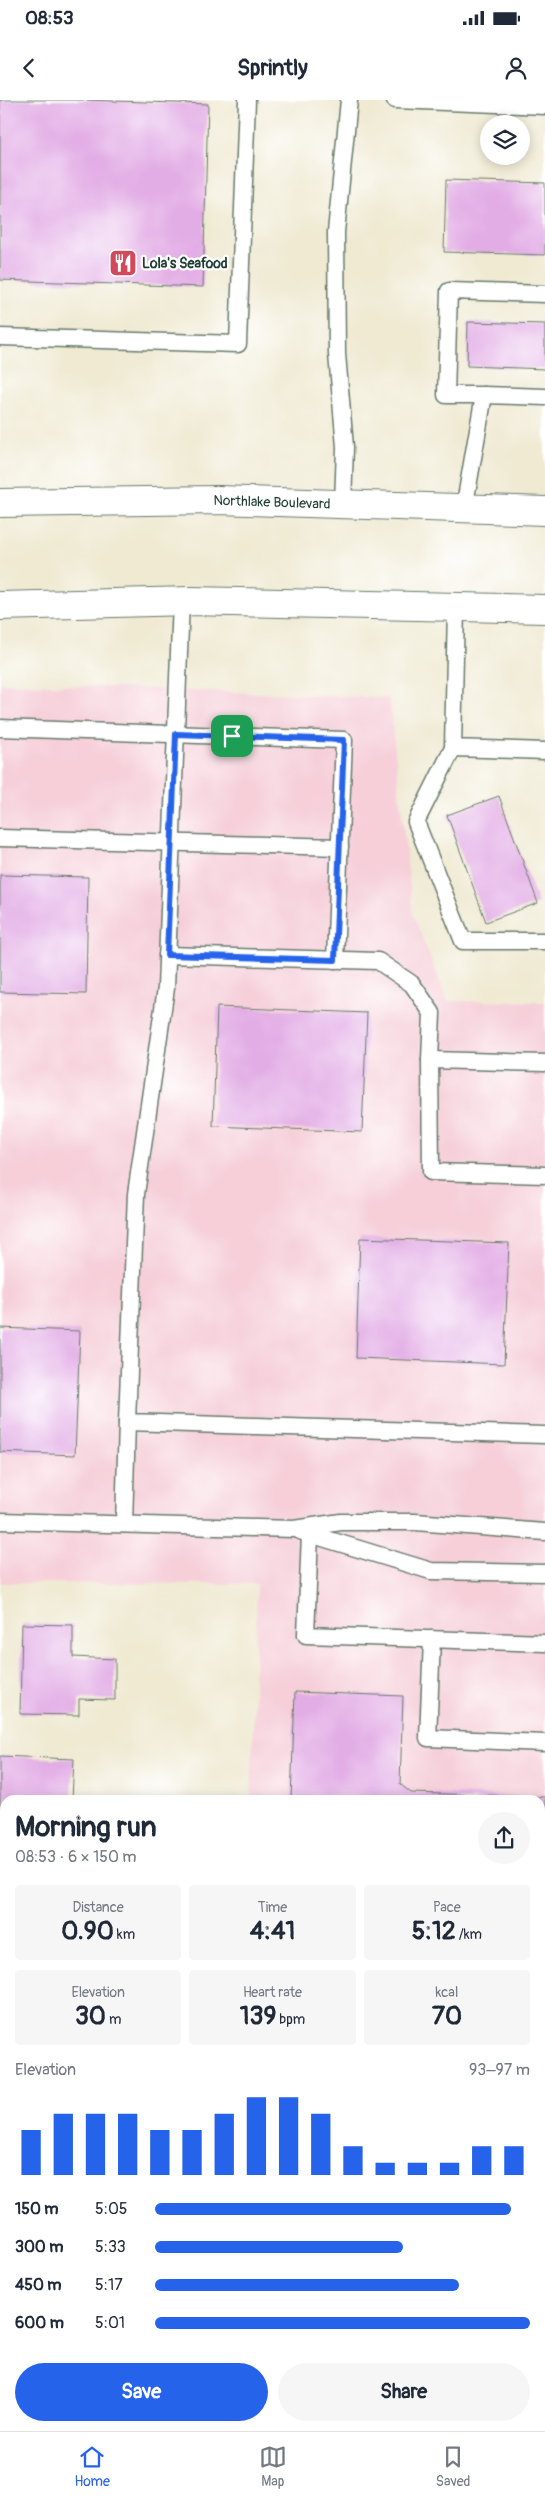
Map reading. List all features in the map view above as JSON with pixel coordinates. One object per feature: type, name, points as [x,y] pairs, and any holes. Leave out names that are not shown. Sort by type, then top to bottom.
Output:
[{"type":"main road","name":"Northlake Boulevard","points":[[0,503],[219,500],[545,511]]},
{"type":"main road","points":[[0,606],[181,601],[545,609]]},
{"type":"lane","points":[[0,337],[238,344],[248,100]]},
{"type":"lane","points":[[343,504],[345,446],[337,354],[336,232],[349,100]]},
{"type":"lane","points":[[395,100],[545,106]]},
{"type":"lane","points":[[545,294],[449,291],[446,395],[545,397]]},
{"type":"lane","points":[[464,509],[484,395]]},
{"type":"lane","points":[[124,1524],[136,1194],[166,988],[181,601]]},
{"type":"lane","points":[[456,607],[453,748],[416,822],[463,940],[545,941]]},
{"type":"lane","points":[[0,728],[344,740],[335,960]]},
{"type":"lane","points":[[453,748],[545,750]]},
{"type":"lane","points":[[0,838],[171,841],[340,847]]},
{"type":"lane","points":[[167,955],[378,962],[412,984],[432,1013],[430,1060],[431,1172],[545,1174]]},
{"type":"lane","points":[[430,1060],[545,1063]]},
{"type":"lane","points":[[127,1422],[545,1435]]},
{"type":"lane","points":[[0,1521],[294,1529],[341,1522],[406,1522],[545,1532]]},
{"type":"lane","points":[[294,1529],[431,1571],[545,1573]]},
{"type":"lane","points":[[310,1534],[306,1635],[545,1643]]},
{"type":"lane","points":[[432,1639],[428,1738],[545,1743]]},
{"type":"shaded area","points":[[0,683],[389,698],[413,915],[448,1001],[545,1002],[545,1795],[251,1795],[257,1584],[0,1583]]},
{"type":"building","points":[[0,100],[83,100],[208,104],[203,287],[0,280]]},
{"type":"building","points":[[446,180],[545,183],[545,255],[444,252]]},
{"type":"building","points":[[468,322],[545,324],[545,369],[467,366]]},
{"type":"building","points":[[499,796],[538,903],[486,922],[447,815]]},
{"type":"building","points":[[0,875],[88,877],[86,994],[0,992]]},
{"type":"building","points":[[217,1007],[367,1013],[362,1132],[213,1126]]},
{"type":"building","points":[[360,1238],[509,1243],[504,1364],[356,1358]]},
{"type":"building","points":[[0,1328],[80,1331],[75,1455],[0,1452]]},
{"type":"building","points":[[22,1624],[73,1625],[73,1657],[115,1659],[115,1700],[79,1699],[79,1715],[20,1714]]},
{"type":"building","points":[[295,1692],[403,1696],[400,1784],[411,1793],[478,1795],[291,1795]]},
{"type":"building","points":[[0,1756],[74,1759],[72,1795],[0,1795]]},
{"type":"place","name":"Lola's Seafood","points":[[123,263]]},
{"type":"route","points":[[176,734],[232,736],[344,740],[335,960],[167,955],[176,734]]}]
